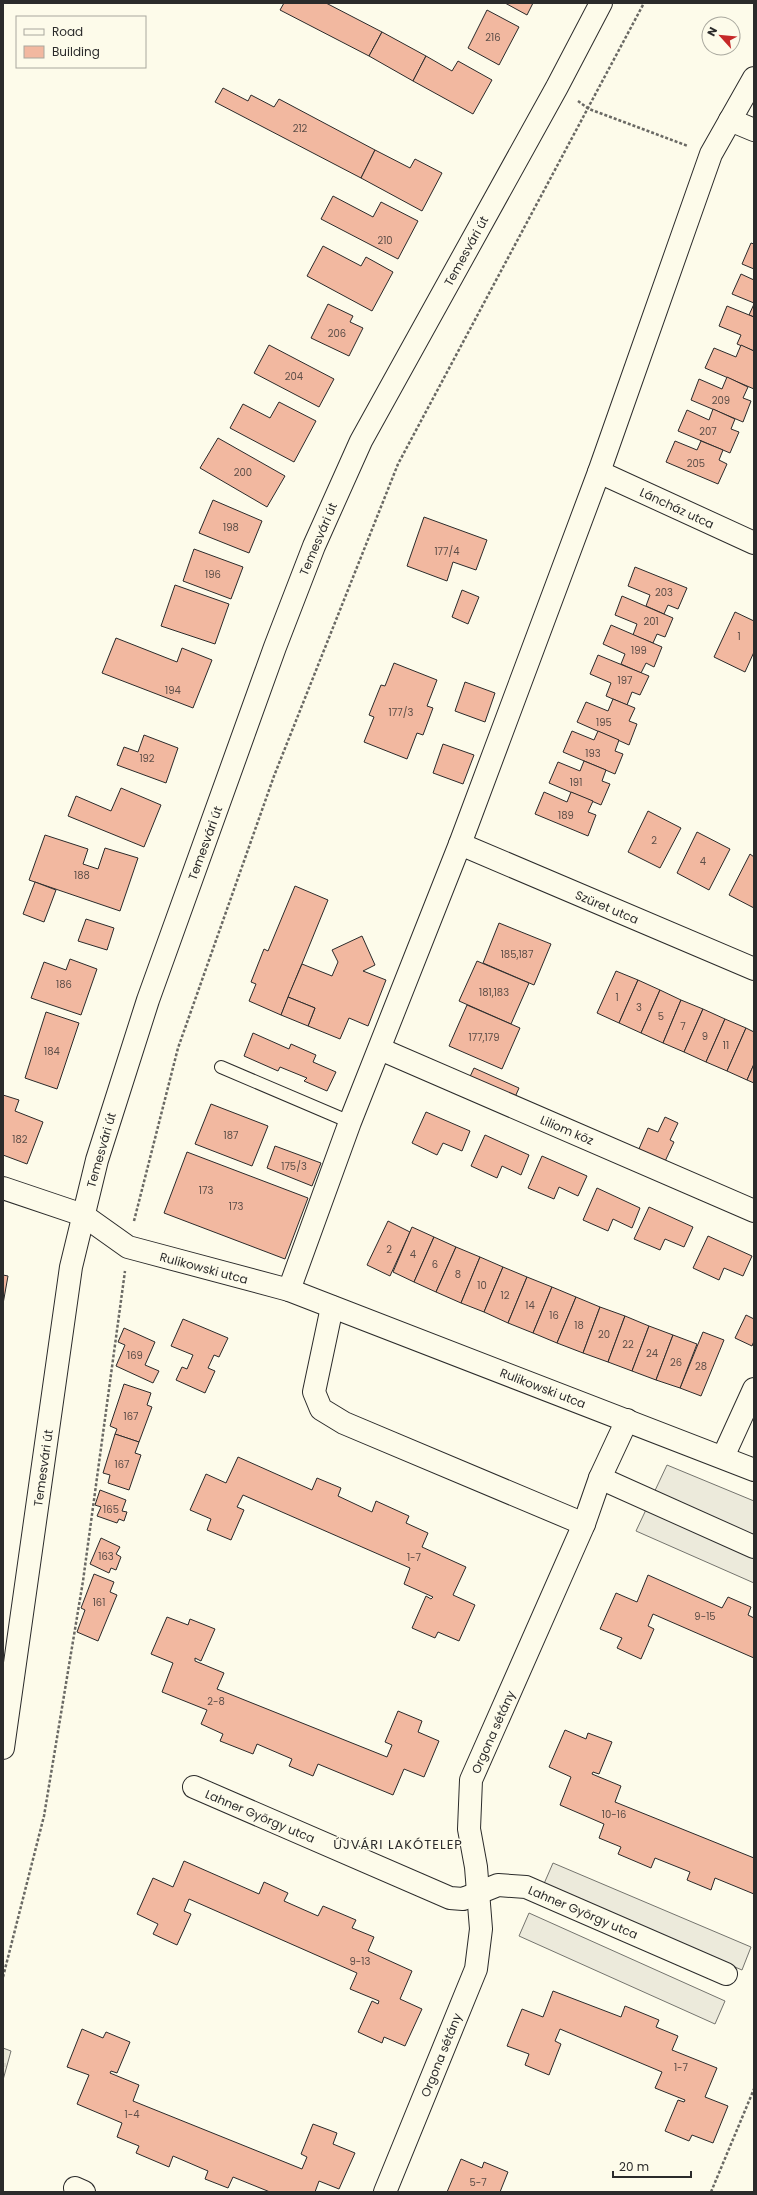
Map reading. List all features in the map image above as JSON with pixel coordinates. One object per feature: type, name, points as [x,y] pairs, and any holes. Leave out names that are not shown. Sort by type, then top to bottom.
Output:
[{"type":"street","name":"Temesvári út","points":[[3,1748],[72,1267],[97,1160],[148,1000],[274,647],[314,546],[361,441],[557,87],[601,3]]},
{"type":"street","points":[[289,1290],[350,1122],[460,844],[599,472],[711,154],[754,78]]},
{"type":"street","points":[[730,120],[754,130]]},
{"type":"street","name":"Láncház utca","points":[[599,472],[754,543]]},
{"type":"street","name":"Szüret utca","points":[[460,844],[754,969]]},
{"type":"street","name":"Liliom köz","points":[[380,1049],[754,1211]]},
{"type":"street","name":"Rulikowski utca","points":[[3,1188],[83,1215],[128,1247],[289,1290],[754,1470]]},
{"type":"street","points":[[332,1307],[314,1392],[321,1409],[344,1422],[584,1524]]},
{"type":"street","points":[[723,1457],[754,1389]]},
{"type":"street","name":"Orgona sétány","points":[[386,2192],[476,1969],[481,1929],[476,1867],[469,1829],[472,1780],[584,1524],[600,1478],[627,1420]]},
{"type":"street","points":[[600,1478],[754,1547]]},
{"type":"street","name":"Lahner György utca","points":[[194,1787],[450,1898],[463,1899],[477,1892],[498,1885],[526,1887],[726,1974]]},
{"type":"lane","points":[[221,1067],[350,1122]]},
{"type":"path","points":[[3,1977],[44,1816],[83,1581],[128,1247],[178,1048],[274,776],[398,464],[589,109],[644,3]]},
{"type":"path","points":[[557,87],[589,109],[711,154]]},
{"type":"path","points":[[711,2192],[754,2089]]},
{"type":"green space","points":[[3,2048],[11,2051],[3,2080]]},
{"type":"shaded area","points":[[667,1465],[754,1501],[754,1583],[636,1531]]},
{"type":"shaded area","points":[[553,1863],[751,1947],[742,1970],[543,1886]]},
{"type":"shaded area","points":[[529,1913],[725,2001],[715,2024],[519,1936]]},
{"type":"building","points":[[284,3],[326,3],[382,32],[369,56],[280,10]]},
{"type":"building","points":[[505,3],[533,3],[527,15]]},
{"type":"building","points":[[487,10],[519,27],[499,65],[468,48]]},
{"type":"building","points":[[382,32],[426,56],[413,81],[369,56]]},
{"type":"building","points":[[426,56],[452,71],[458,61],[492,80],[473,114],[413,81]]},
{"type":"building","points":[[223,88],[248,101],[251,95],[274,107],[279,99],[375,150],[361,178],[215,102]]},
{"type":"building","points":[[375,150],[410,168],[415,159],[442,173],[422,211],[361,178]]},
{"type":"building","points":[[333,196],[373,217],[381,202],[418,221],[398,259],[321,219]]},
{"type":"building","points":[[751,243],[754,244],[754,269],[742,264]]},
{"type":"building","points":[[323,246],[361,266],[366,257],[393,272],[372,311],[307,276]]},
{"type":"building","points":[[741,274],[754,280],[754,303],[732,294]]},
{"type":"building","points":[[328,304],[353,316],[350,322],[363,328],[349,356],[311,338]]},
{"type":"building","points":[[754,304],[754,317],[749,315]]},
{"type":"building","points":[[727,306],[754,317],[754,351],[737,344],[741,335],[719,326]]},
{"type":"building","points":[[269,345],[334,379],[319,407],[254,373]]},
{"type":"building","points":[[741,345],[754,351],[754,389],[705,368],[714,348],[736,357]]},
{"type":"building","points":[[727,377],[748,387],[743,398],[751,401],[743,422],[691,400],[699,379],[722,389]]},
{"type":"building","points":[[279,402],[316,421],[294,462],[230,428],[243,404],[270,418]]},
{"type":"building","points":[[713,409],[735,419],[731,429],[739,432],[730,453],[678,431],[687,410],[709,420]]},
{"type":"building","points":[[218,438],[285,476],[267,507],[200,468]]},
{"type":"building","points":[[675,441],[697,450],[701,441],[723,450],[719,460],[727,464],[718,484],[666,462]]},
{"type":"building","points":[[213,500],[262,521],[249,553],[199,533]]},
{"type":"building","points":[[424,517],[487,540],[476,570],[453,562],[447,581],[407,566]]},
{"type":"building","points":[[194,549],[243,567],[231,599],[183,581]]},
{"type":"building","points":[[635,567],[687,588],[678,609],[668,605],[664,614],[646,606],[650,595],[628,586]]},
{"type":"building","points":[[175,585],[229,604],[215,644],[161,626]]},
{"type":"building","points":[[462,590],[479,597],[468,624],[452,617]]},
{"type":"building","points":[[622,596],[673,618],[665,637],[657,634],[653,643],[633,635],[637,624],[615,615]]},
{"type":"building","points":[[735,612],[754,621],[754,652],[745,672],[714,657]]},
{"type":"building","points":[[611,625],[662,647],[654,667],[646,663],[641,673],[621,664],[625,654],[603,644]]},
{"type":"building","points":[[116,638],[177,662],[182,648],[212,660],[193,708],[102,673]]},
{"type":"building","points":[[598,655],[649,676],[640,695],[632,692],[627,705],[606,696],[611,683],[590,674]]},
{"type":"building","points":[[394,663],[437,680],[427,706],[433,708],[423,735],[417,733],[407,759],[364,742],[374,717],[369,715],[381,685],[385,686]]},
{"type":"building","points":[[465,682],[495,693],[485,722],[455,711]]},
{"type":"building","points":[[613,699],[635,708],[629,721],[637,724],[629,745],[577,722],[586,702],[608,711]]},
{"type":"building","points":[[572,731],[594,740],[598,731],[619,740],[615,751],[623,754],[615,774],[563,752]]},
{"type":"building","points":[[144,735],[178,748],[166,783],[117,765],[124,747],[138,752]]},
{"type":"building","points":[[443,744],[474,755],[463,784],[433,773]]},
{"type":"building","points":[[584,761],[606,770],[602,781],[610,784],[601,805],[549,783],[558,762],[580,771]]},
{"type":"building","points":[[121,788],[161,805],[144,847],[68,816],[76,796],[111,811]]},
{"type":"building","points":[[544,792],[567,802],[571,792],[593,801],[588,812],[596,815],[588,836],[535,814]]},
{"type":"building","points":[[648,811],[681,828],[660,868],[628,852]]},
{"type":"building","points":[[697,832],[730,849],[709,890],[677,873]]},
{"type":"building","points":[[45,835],[88,849],[83,864],[98,869],[105,848],[138,858],[120,911],[29,880]]},
{"type":"building","points":[[750,854],[754,857],[754,908],[729,895]]},
{"type":"building","points":[[35,882],[56,890],[44,922],[23,914]]},
{"type":"building","points":[[295,886],[328,900],[281,1015],[249,1001],[256,984],[251,982],[264,949],[268,951]]},
{"type":"building","points":[[86,919],[114,928],[107,950],[78,941]]},
{"type":"building","points":[[499,923],[551,944],[534,985],[483,963]]},
{"type":"building","points":[[362,936],[375,965],[363,971],[386,980],[368,1026],[349,1018],[340,1039],[308,1026],[315,1008],[288,997],[302,964],[332,976],[338,962],[332,950]]},
{"type":"building","points":[[70,959],[97,969],[81,1015],[31,998],[44,962],[66,970]]},
{"type":"building","points":[[477,961],[529,983],[511,1024],[459,1001]]},
{"type":"building","points":[[616,971],[638,980],[619,1023],[597,1013]]},
{"type":"building","points":[[638,980],[660,990],[641,1033],[619,1023]]},
{"type":"building","points":[[660,990],[681,1000],[663,1043],[641,1033]]},
{"type":"building","points":[[288,997],[315,1008],[308,1026],[281,1015]]},
{"type":"building","points":[[681,1000],[703,1009],[684,1052],[663,1043]]},
{"type":"building","points":[[467,1005],[520,1028],[502,1069],[449,1046]]},
{"type":"building","points":[[703,1009],[725,1019],[706,1062],[684,1052]]},
{"type":"building","points":[[46,1012],[79,1023],[57,1089],[25,1078]]},
{"type":"building","points":[[725,1019],[746,1028],[727,1071],[706,1062]]},
{"type":"building","points":[[746,1028],[754,1032],[754,1064],[747,1080],[727,1071]]},
{"type":"building","points":[[253,1033],[289,1049],[291,1044],[316,1055],[313,1062],[336,1072],[327,1091],[304,1081],[307,1078],[280,1067],[278,1071],[244,1056]]},
{"type":"building","points":[[754,1064],[754,1083],[747,1080]]},
{"type":"building","points":[[474,1068],[519,1088],[512,1104],[467,1083]]},
{"type":"building","points":[[3,1095],[19,1100],[15,1111],[43,1122],[27,1164],[3,1155]]},
{"type":"building","points":[[211,1104],[268,1126],[252,1166],[195,1144]]},
{"type":"building","points":[[426,1112],[470,1131],[462,1151],[443,1143],[437,1155],[412,1143]]},
{"type":"building","points":[[665,1117],[678,1123],[670,1140],[674,1142],[661,1170],[635,1158],[648,1128],[658,1132]]},
{"type":"building","points":[[485,1135],[529,1155],[521,1175],[502,1166],[497,1178],[471,1166]]},
{"type":"building","points":[[275,1146],[321,1163],[312,1186],[267,1168]]},
{"type":"building","points":[[187,1152],[308,1198],[285,1259],[164,1213]]},
{"type":"building","points":[[542,1156],[587,1176],[578,1196],[559,1187],[554,1199],[528,1188]]},
{"type":"building","points":[[597,1188],[640,1208],[632,1228],[613,1219],[608,1231],[583,1220]]},
{"type":"building","points":[[649,1207],[693,1227],[684,1247],[665,1239],[660,1250],[634,1239]]},
{"type":"building","points":[[388,1221],[410,1232],[390,1276],[367,1265]]},
{"type":"building","points":[[412,1227],[434,1237],[414,1282],[393,1272]]},
{"type":"building","points":[[708,1236],[752,1256],[743,1276],[724,1268],[719,1280],[693,1268]]},
{"type":"building","points":[[434,1237],[456,1247],[436,1292],[414,1282]]},
{"type":"building","points":[[456,1247],[480,1257],[461,1303],[436,1292]]},
{"type":"building","points":[[480,1257],[503,1267],[484,1312],[461,1303]]},
{"type":"building","points":[[503,1267],[527,1277],[508,1323],[484,1312]]},
{"type":"building","points":[[3,1275],[8,1276],[3,1304]]},
{"type":"building","points":[[527,1277],[552,1287],[533,1333],[508,1323]]},
{"type":"building","points":[[552,1287],[576,1297],[557,1343],[533,1333]]},
{"type":"building","points":[[576,1297],[600,1307],[583,1353],[557,1343]]},
{"type":"building","points":[[600,1307],[625,1316],[608,1362],[583,1353]]},
{"type":"building","points":[[746,1315],[754,1319],[754,1341],[752,1346],[735,1338]]},
{"type":"building","points":[[625,1316],[649,1326],[632,1371],[608,1362]]},
{"type":"building","points":[[183,1319],[228,1338],[219,1357],[214,1355],[208,1368],[215,1371],[205,1393],[176,1380],[182,1367],[187,1369],[193,1355],[171,1346]]},
{"type":"building","points":[[649,1326],[673,1335],[656,1380],[632,1371]]},
{"type":"building","points":[[124,1328],[155,1342],[145,1365],[159,1371],[153,1383],[116,1366],[125,1345],[118,1342]]},
{"type":"building","points":[[703,1332],[724,1340],[701,1396],[680,1388]]},
{"type":"building","points":[[673,1335],[697,1344],[680,1388],[656,1380]]},
{"type":"building","points":[[124,1384],[151,1393],[147,1405],[152,1407],[139,1442],[115,1434],[117,1429],[110,1426]]},
{"type":"building","points":[[115,1434],[139,1442],[135,1453],[141,1455],[129,1490],[108,1483],[110,1475],[103,1473]]},
{"type":"building","points":[[238,1457],[312,1490],[317,1478],[341,1488],[338,1496],[372,1512],[376,1501],[409,1516],[406,1523],[428,1533],[422,1547],[466,1567],[453,1595],[475,1605],[459,1641],[438,1632],[435,1638],[412,1628],[426,1596],[431,1599],[433,1597],[404,1584],[410,1568],[243,1495],[237,1507],[244,1510],[231,1540],[207,1530],[211,1519],[190,1510],[206,1474],[226,1483]]},
{"type":"building","points":[[100,1490],[126,1500],[122,1511],[127,1512],[124,1521],[119,1519],[117,1523],[97,1516],[101,1507],[95,1505]]},
{"type":"building","points":[[101,1538],[120,1547],[116,1554],[121,1557],[116,1570],[111,1568],[109,1573],[90,1564]]},
{"type":"building","points":[[94,1574],[114,1582],[110,1592],[117,1595],[98,1641],[77,1632],[85,1610],[81,1608]]},
{"type":"building","points":[[648,1575],[722,1608],[728,1597],[751,1607],[748,1615],[754,1618],[754,1658],[653,1614],[648,1626],[654,1629],[641,1659],[617,1648],[622,1638],[600,1629],[616,1593],[637,1602]]},
{"type":"building","points":[[167,1617],[188,1625],[190,1619],[215,1629],[201,1661],[195,1658],[195,1661],[224,1673],[217,1689],[387,1757],[392,1745],[385,1742],[398,1711],[422,1721],[418,1732],[439,1741],[424,1777],[404,1769],[393,1795],[318,1764],[313,1776],[289,1766],[292,1759],[257,1744],[253,1754],[220,1741],[223,1734],[201,1724],[207,1710],[162,1692],[173,1663],[151,1654]]},
{"type":"building","points":[[565,1730],[586,1739],[588,1733],[612,1742],[599,1774],[593,1772],[592,1774],[621,1786],[615,1802],[754,1858],[754,1894],[715,1878],[711,1890],[687,1880],[690,1872],[655,1858],[651,1868],[618,1854],[621,1847],[599,1838],[604,1824],[560,1805],[571,1777],[549,1767]]},
{"type":"building","points":[[184,1861],[259,1894],[264,1882],[288,1893],[284,1901],[318,1916],[323,1906],[356,1920],[352,1928],[374,1937],[368,1951],[412,1971],[400,1999],[422,2009],[405,2046],[384,2037],[382,2043],[358,2032],[372,2001],[378,2004],[379,2001],[350,1989],[357,1973],[189,1899],[184,1911],[191,1914],[177,1945],[153,1934],[158,1924],[137,1914],[153,1878],[173,1887]]},
{"type":"building","points":[[553,1991],[621,2017],[625,2006],[659,2020],[656,2027],[678,2036],[672,2050],[717,2068],[705,2097],[728,2106],[713,2143],[692,2135],[689,2141],[665,2131],[678,2100],[684,2102],[685,2100],[655,2088],[662,2072],[560,2029],[555,2041],[561,2044],[549,2075],[525,2065],[529,2054],[507,2046],[522,2009],[543,2017]]},
{"type":"building","points":[[82,2029],[103,2038],[106,2032],[130,2042],[117,2073],[111,2071],[110,2073],[139,2085],[133,2101],[302,2169],[307,2157],[301,2154],[313,2124],[337,2133],[333,2144],[355,2153],[339,2189],[319,2181],[315,2192],[270,2192],[233,2177],[228,2188],[205,2179],[208,2171],[173,2156],[169,2167],[136,2153],[139,2146],[117,2137],[122,2123],[77,2104],[89,2075],[67,2067]]},
{"type":"building","points":[[461,2159],[482,2168],[484,2162],[508,2172],[500,2192],[447,2192]]},
{"type":"district","name":"ÚJVÁRI LAKÓTELEP","points":[[398,1844]]}]
